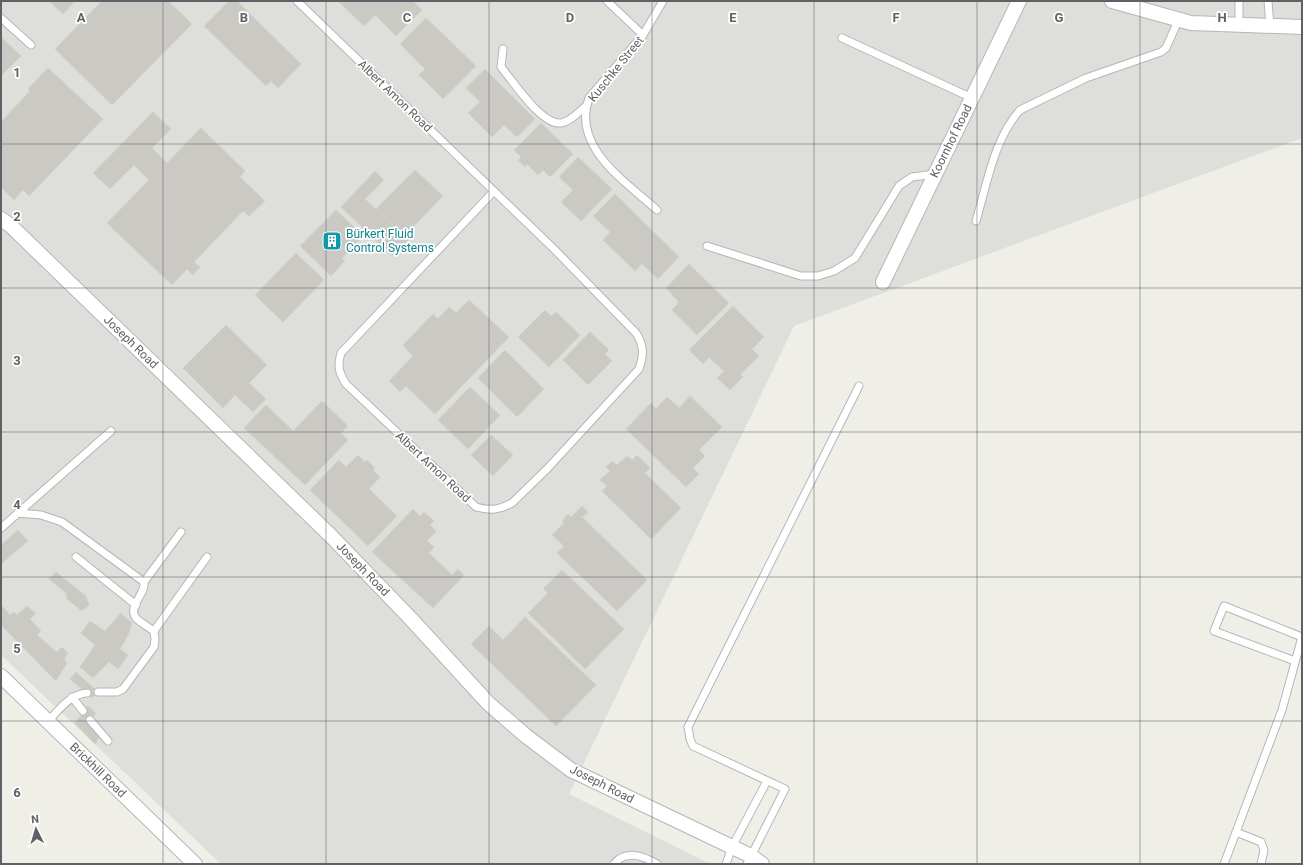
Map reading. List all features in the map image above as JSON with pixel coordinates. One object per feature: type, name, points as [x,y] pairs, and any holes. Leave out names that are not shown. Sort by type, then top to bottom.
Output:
[{"type":"street","name":"Koornhof Road","points":[[883,282],[1019,1]]},
{"type":"street","points":[[1112,1],[1178,21],[1206,25],[1302,27]]},
{"type":"street","name":"Joseph Road","points":[[1,220],[12,226],[332,538],[412,620],[488,703],[526,736],[571,770],[732,847],[753,861]]},
{"type":"street","name":"Brickhill Road","points":[[1,676],[195,864]]},
{"type":"lane","name":"Albert Amon Road","points":[[296,1],[554,248],[636,333],[641,341],[643,355],[639,369],[547,469],[512,503],[500,509],[486,510],[476,507],[346,384],[340,375],[338,363],[341,353],[366,325],[494,191]]},
{"type":"lane","points":[[607,1],[643,35]]},
{"type":"lane","name":"Kuschke Street","points":[[657,210],[607,165],[598,154],[586,126],[587,105],[589,98],[643,35],[663,1]]},
{"type":"lane","points":[[1239,1],[1239,26]]},
{"type":"lane","points":[[1268,1],[1270,26]]},
{"type":"lane","points":[[1,18],[31,45]]},
{"type":"lane","points":[[976,221],[999,145],[1013,117],[1020,110],[1086,78],[1161,52],[1166,48],[1178,21]]},
{"type":"lane","points":[[842,38],[972,98]]},
{"type":"lane","points":[[503,49],[501,67],[542,115],[552,121],[562,123],[572,118],[587,105]]},
{"type":"lane","points":[[707,246],[801,276],[818,276],[834,271],[855,258],[899,186],[912,177],[935,174]]},
{"type":"lane","points":[[753,861],[786,789],[693,746],[688,727],[859,386]]},
{"type":"lane","points":[[1,528],[111,431]]},
{"type":"lane","points":[[18,513],[41,515],[62,522],[144,582],[145,588],[133,609],[136,618],[154,631]]},
{"type":"lane","points":[[144,582],[180,532]]},
{"type":"lane","points":[[76,557],[136,605]]},
{"type":"lane","points":[[98,692],[117,692],[123,689],[154,647],[154,631],[207,557]]},
{"type":"lane","points":[[1224,864],[1282,710],[1296,661],[1302,637],[1224,606],[1214,631],[1296,661]]},
{"type":"lane","points":[[48,721],[72,697],[79,693],[87,693]]},
{"type":"lane","points":[[72,697],[83,712]]},
{"type":"lane","points":[[90,720],[108,741]]},
{"type":"lane","points":[[726,864],[732,847],[766,780]]},
{"type":"lane","points":[[1236,832],[1258,839],[1261,842],[1264,850],[1260,864]]},
{"type":"lane","points":[[614,864],[618,859],[633,855],[644,857],[657,864]]},
{"type":"shaded area","points":[[1,1],[1302,1],[1302,138],[794,326],[569,794],[710,864],[221,864],[1,655]]},
{"type":"building","points":[[49,1],[75,1],[63,14]]},
{"type":"building","points":[[102,1],[168,1],[192,24],[112,105],[55,49]]},
{"type":"building","points":[[229,1],[237,1],[301,64],[278,88],[271,81],[266,86],[204,26]]},
{"type":"building","points":[[413,1],[422,10],[396,36],[375,15],[364,26],[339,2]]},
{"type":"building","points":[[426,18],[476,66],[443,99],[419,75],[425,69],[400,44]]},
{"type":"building","points":[[1,37],[21,56],[1,76]]},
{"type":"building","points":[[48,68],[103,119],[29,196],[23,190],[14,200],[1,187],[1,122],[30,91],[28,89]]},
{"type":"building","points":[[485,69],[535,119],[517,137],[504,125],[492,137],[468,113],[480,102],[466,88]]},
{"type":"building","points":[[153,112],[171,129],[152,148],[167,163],[201,128],[245,171],[240,177],[265,201],[249,216],[243,211],[194,262],[200,267],[193,275],[187,269],[172,285],[107,223],[149,180],[134,165],[110,189],[93,173]]},
{"type":"building","points":[[541,123],[573,154],[550,177],[543,170],[538,175],[527,164],[525,167],[518,160],[521,157],[514,150]]},
{"type":"building","points":[[578,157],[612,189],[581,221],[561,202],[573,190],[559,177]]},
{"type":"building","points":[[415,170],[443,196],[404,236],[376,209]]},
{"type":"building","points":[[375,171],[384,180],[365,199],[408,240],[392,256],[341,207]]},
{"type":"building","points":[[615,194],[679,257],[658,279],[642,264],[635,271],[603,240],[610,232],[593,216]]},
{"type":"building","name":"Bürkert Fluid Control Systems","points":[[336,210],[363,236],[342,258],[345,261],[331,276],[300,246]]},
{"type":"building","points":[[296,253],[324,280],[283,322],[255,295]]},
{"type":"building","points":[[689,264],[729,303],[697,335],[672,310],[679,302],[666,288]]},
{"type":"building","points":[[469,300],[509,337],[435,414],[406,386],[400,392],[389,381],[413,356],[403,345],[433,314],[438,319],[449,307],[456,313]]},
{"type":"building","points":[[733,306],[764,337],[752,349],[759,356],[740,375],[743,377],[730,390],[717,378],[724,371],[709,357],[703,364],[689,350]]},
{"type":"building","points":[[545,310],[551,316],[556,312],[580,335],[549,367],[518,337]]},
{"type":"building","points":[[226,325],[267,365],[249,383],[266,399],[253,412],[235,395],[223,408],[183,368]]},
{"type":"building","points":[[590,332],[609,350],[605,354],[612,361],[588,385],[563,360]]},
{"type":"building","points":[[505,350],[544,389],[517,417],[478,378]]},
{"type":"building","points":[[470,387],[500,415],[468,449],[438,420]]},
{"type":"building","points":[[690,396],[722,427],[699,450],[705,456],[693,468],[699,474],[686,487],[626,429],[651,403],[656,409],[667,397],[679,408]]},
{"type":"building","points":[[322,401],[348,426],[341,433],[348,440],[305,485],[244,428],[266,405],[293,431]]},
{"type":"building","points":[[491,435],[513,455],[493,476],[471,455]]},
{"type":"building","points":[[358,455],[365,462],[367,460],[375,468],[373,470],[380,477],[369,489],[397,516],[368,546],[310,490],[339,460],[346,467]]},
{"type":"building","points":[[637,455],[650,468],[645,473],[681,508],[651,539],[602,491],[607,486],[600,480],[610,471],[606,467],[612,461],[617,465],[627,456],[632,460]]},
{"type":"building","points":[[582,506],[588,512],[582,517],[647,580],[617,611],[557,553],[564,546],[552,535],[564,523],[562,521],[568,514],[571,517]]},
{"type":"building","points":[[413,509],[420,516],[424,512],[434,521],[430,525],[436,531],[427,541],[434,547],[429,553],[452,575],[458,569],[464,575],[433,608],[372,552]]},
{"type":"building","points":[[18,530],[28,541],[1,564],[1,545]]},
{"type":"building","points":[[562,570],[624,629],[585,669],[528,613],[548,593],[543,589]]},
{"type":"building","points":[[56,572],[86,596],[89,605],[82,611],[67,599],[66,593],[49,579]]},
{"type":"building","points":[[1,605],[10,615],[14,612],[17,615],[27,606],[36,613],[30,619],[41,631],[37,635],[57,652],[62,647],[68,653],[64,658],[67,663],[56,681],[1,625]]},
{"type":"building","points":[[121,613],[132,623],[128,635],[120,649],[128,655],[118,669],[109,662],[93,678],[80,667],[95,645],[81,633],[90,621],[105,631]]},
{"type":"building","points":[[525,617],[596,685],[556,726],[471,644],[489,626],[503,640]]},
{"type":"building","points":[[76,672],[98,692],[92,698],[70,679]]},
{"type":"building","points":[[88,706],[96,713],[88,723],[101,734],[95,744],[75,723]]},
{"type":"place","name":"Bürkert Fluid Control Systems","points":[[332,241]]}]
